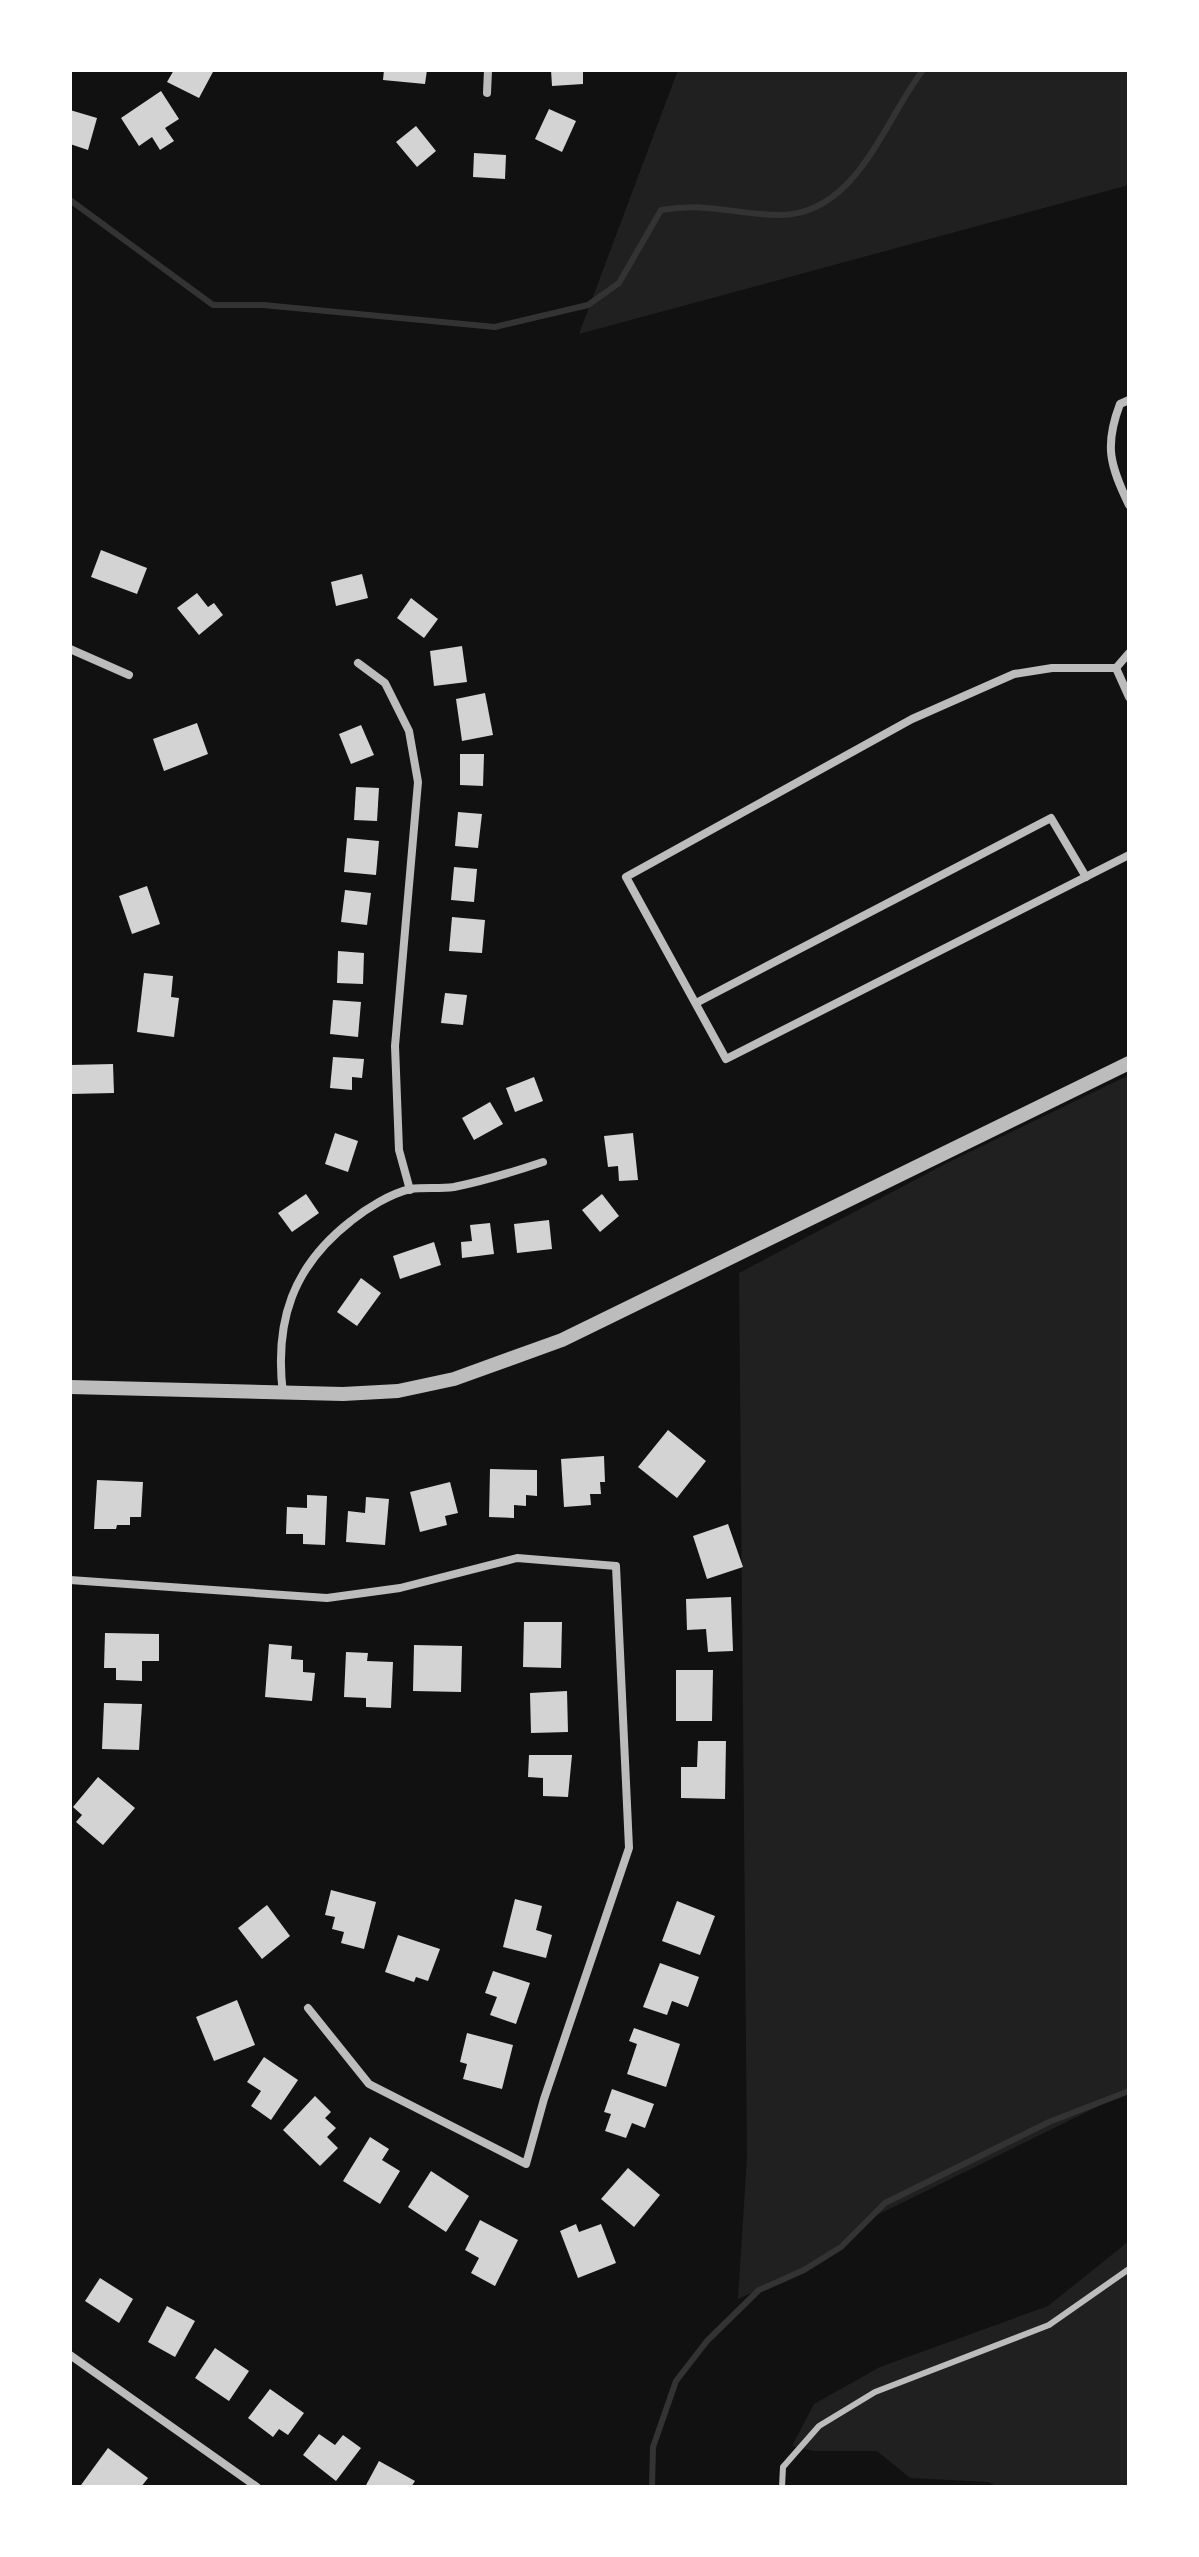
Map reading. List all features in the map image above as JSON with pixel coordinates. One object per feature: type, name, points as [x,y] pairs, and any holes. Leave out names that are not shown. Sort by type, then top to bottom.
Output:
[{"type":"street","points":[[487,93],[488,70]]},
{"type":"street","points":[[1129,400],[1120,404],[1109,434],[1115,476],[1129,505]]},
{"type":"street","points":[[70,649],[129,675]]},
{"type":"street","points":[[1129,653],[1116,668],[1052,668],[1014,674],[912,719],[626,877],[726,1059],[1129,855]]},
{"type":"street","points":[[358,663],[385,683],[409,731],[418,782],[395,1046],[399,1150],[410,1190]]},
{"type":"street","points":[[1116,668],[1129,697]]},
{"type":"street","points":[[696,1003],[1051,818],[1086,877]]},
{"type":"street","points":[[70,1387],[284,1395],[398,1391],[454,1379],[562,1340],[1129,1063]]},
{"type":"street","points":[[284,1395],[279,1360],[287,1314],[303,1267],[322,1243],[365,1209],[410,1190],[450,1187],[491,1179],[543,1162]]},
{"type":"street","points":[[70,1580],[327,1598],[400,1588],[517,1558],[616,1566],[629,1848],[544,2099],[526,2164],[369,2084],[308,2008]]},
{"type":"street","points":[[70,2355],[257,2487]]},
{"type":"lane","points":[[782,2487],[783,2467],[819,2426],[875,2392],[1049,2325],[1129,2269]]},
{"type":"shaded area","points":[[678,70],[1129,70],[1129,185],[579,334]]},
{"type":"shaded area","points":[[1129,1075],[1129,2091],[869,2219],[823,2256],[738,2299],[747,2157],[739,1273],[947,1163]]},
{"type":"shaded area","points":[[1129,2241],[1129,2487],[997,2487],[989,2482],[910,2478],[877,2451],[814,2451],[792,2446],[814,2404],[880,2367],[1048,2306]]},
{"type":"building","points":[[174,70],[214,70],[199,98],[167,82]]},
{"type":"building","points":[[384,70],[427,70],[425,84],[383,80]]},
{"type":"building","points":[[551,70],[583,70],[583,84],[552,86]]},
{"type":"building","points":[[161,91],[179,119],[165,128],[174,141],[160,150],[152,137],[139,146],[121,118]]},
{"type":"building","points":[[549,109],[576,121],[562,152],[535,139]]},
{"type":"building","points":[[70,110],[97,118],[88,150],[70,144]]},
{"type":"building","points":[[416,126],[436,151],[417,167],[396,142]]},
{"type":"building","points":[[474,153],[506,155],[505,179],[473,177]]},
{"type":"building","points":[[101,550],[147,568],[137,594],[91,577]]},
{"type":"building","points":[[362,574],[368,598],[336,606],[331,582]]},
{"type":"building","points":[[197,593],[208,607],[214,603],[223,615],[199,635],[177,608]]},
{"type":"building","points":[[411,598],[438,619],[424,638],[397,618]]},
{"type":"building","points":[[462,646],[467,682],[434,686],[430,651]]},
{"type":"building","points":[[485,693],[493,735],[462,741],[456,699]]},
{"type":"building","points":[[197,723],[208,754],[164,771],[153,739]]},
{"type":"building","points":[[361,725],[374,755],[351,764],[339,734]]},
{"type":"building","points":[[460,754],[484,754],[483,786],[460,785]]},
{"type":"building","points":[[356,787],[379,788],[377,821],[354,820]]},
{"type":"building","points":[[458,812],[482,814],[478,848],[455,846]]},
{"type":"building","points":[[347,838],[379,841],[376,875],[344,872]]},
{"type":"building","points":[[454,867],[477,869],[474,902],[451,900]]},
{"type":"building","points":[[147,886],[160,924],[132,934],[119,896]]},
{"type":"building","points":[[345,890],[371,893],[367,925],[341,922]]},
{"type":"building","points":[[452,917],[485,920],[482,953],[449,951]]},
{"type":"building","points":[[338,951],[364,953],[363,984],[337,983]]},
{"type":"building","points":[[144,973],[173,976],[171,997],[179,998],[174,1037],[137,1032]]},
{"type":"building","points":[[445,993],[467,995],[463,1025],[441,1023]]},
{"type":"building","points":[[333,1000],[361,1002],[358,1037],[330,1034]]},
{"type":"building","points":[[333,1057],[364,1059],[362,1078],[352,1077],[352,1090],[330,1088]]},
{"type":"building","points":[[113,1064],[114,1093],[70,1094],[70,1065]]},
{"type":"building","points":[[534,1077],[543,1101],[515,1112],[506,1088]]},
{"type":"building","points":[[490,1102],[503,1124],[474,1140],[462,1118]]},
{"type":"building","points":[[335,1133],[358,1141],[348,1172],[325,1164]]},
{"type":"building","points":[[633,1133],[638,1180],[619,1181],[618,1166],[608,1167],[604,1136]]},
{"type":"building","points":[[306,1194],[319,1213],[292,1232],[278,1213]]},
{"type":"building","points":[[602,1194],[619,1216],[600,1232],[582,1210]]},
{"type":"building","points":[[549,1220],[552,1249],[517,1253],[514,1224]]},
{"type":"building","points":[[490,1223],[494,1254],[462,1258],[461,1242],[472,1241],[470,1225]]},
{"type":"building","points":[[434,1242],[441,1265],[400,1279],[393,1256]]},
{"type":"building","points":[[361,1278],[381,1293],[357,1326],[337,1312]]},
{"type":"building","points":[[668,1430],[706,1461],[677,1498],[638,1467]]},
{"type":"building","points":[[604,1456],[605,1482],[600,1482],[601,1494],[590,1494],[591,1505],[564,1507],[561,1459]]},
{"type":"building","points":[[490,1469],[537,1470],[537,1496],[526,1495],[526,1506],[514,1505],[514,1518],[489,1517]]},
{"type":"building","points":[[97,1480],[143,1482],[141,1517],[130,1517],[130,1525],[117,1525],[116,1529],[94,1529]]},
{"type":"building","points":[[450,1482],[458,1513],[445,1516],[447,1525],[420,1532],[410,1492]]},
{"type":"building","points":[[307,1495],[327,1496],[325,1545],[303,1544],[303,1534],[286,1534],[287,1507],[307,1508]]},
{"type":"building","points":[[366,1497],[389,1499],[385,1545],[346,1542],[348,1511],[365,1513]]},
{"type":"building","points":[[728,1524],[743,1567],[707,1579],[693,1536]]},
{"type":"building","points":[[731,1597],[733,1651],[708,1652],[706,1629],[687,1630],[686,1599]]},
{"type":"building","points":[[524,1622],[562,1622],[561,1668],[523,1667]]},
{"type":"building","points":[[105,1633],[159,1634],[159,1661],[142,1661],[142,1681],[116,1680],[116,1668],[104,1668]]},
{"type":"building","points":[[269,1644],[292,1646],[291,1659],[303,1660],[303,1672],[315,1673],[312,1701],[265,1697]]},
{"type":"building","points":[[414,1645],[462,1646],[461,1692],[413,1691]]},
{"type":"building","points":[[346,1652],[368,1653],[367,1661],[393,1662],[391,1708],[366,1707],[366,1698],[344,1697]]},
{"type":"building","points":[[676,1670],[713,1670],[712,1721],[676,1721]]},
{"type":"building","points":[[567,1691],[568,1732],[531,1733],[530,1693]]},
{"type":"building","points":[[104,1703],[142,1704],[139,1750],[102,1749]]},
{"type":"building","points":[[698,1741],[726,1741],[725,1799],[681,1798],[681,1767],[697,1767]]},
{"type":"building","points":[[529,1755],[572,1755],[568,1797],[543,1796],[543,1778],[528,1777]]},
{"type":"building","points":[[98,1777],[135,1808],[103,1845],[76,1822],[82,1815],[73,1807]]},
{"type":"building","points":[[331,1890],[376,1902],[364,1949],[341,1943],[344,1932],[332,1929],[335,1917],[325,1915]]},
{"type":"building","points":[[515,1899],[542,1906],[536,1930],[552,1935],[546,1958],[503,1947]]},
{"type":"building","points":[[677,1901],[715,1916],[700,1955],[662,1941]]},
{"type":"building","points":[[267,1905],[290,1936],[262,1959],[238,1928]]},
{"type":"building","points":[[398,1935],[440,1949],[428,1981],[416,1977],[414,1982],[385,1972]]},
{"type":"building","points":[[660,1963],[699,1977],[688,2007],[672,2001],[667,2015],[643,2007]]},
{"type":"building","points":[[493,1971],[530,1983],[516,2024],[490,2015],[497,1997],[485,1993]]},
{"type":"building","points":[[237,2000],[255,2045],[214,2061],[196,2017]]},
{"type":"building","points":[[634,2028],[680,2044],[666,2087],[627,2074],[637,2044],[629,2041]]},
{"type":"building","points":[[467,2033],[513,2045],[502,2089],[463,2079],[467,2064],[460,2062]]},
{"type":"building","points":[[264,2057],[298,2080],[271,2120],[251,2106],[261,2091],[247,2082]]},
{"type":"building","points":[[612,2089],[654,2104],[645,2128],[632,2123],[626,2138],[605,2131],[611,2114],[604,2112]]},
{"type":"building","points":[[315,2096],[331,2112],[325,2118],[336,2128],[327,2137],[338,2148],[320,2166],[283,2130]]},
{"type":"building","points":[[370,2137],[389,2149],[382,2160],[400,2171],[380,2204],[343,2181]]},
{"type":"building","points":[[628,2168],[660,2195],[634,2227],[601,2199]]},
{"type":"building","points":[[431,2171],[469,2196],[446,2232],[408,2207]]},
{"type":"building","points":[[480,2220],[518,2240],[495,2286],[471,2273],[479,2258],[465,2250]]},
{"type":"building","points":[[576,2224],[579,2232],[601,2224],[616,2263],[578,2278],[560,2231]]},
{"type":"building","points":[[100,2278],[133,2299],[119,2323],[85,2301]]},
{"type":"building","points":[[167,2306],[195,2321],[175,2357],[148,2342]]},
{"type":"building","points":[[215,2348],[249,2371],[229,2401],[195,2378]]},
{"type":"building","points":[[270,2389],[304,2413],[288,2435],[279,2429],[273,2437],[248,2418]]},
{"type":"building","points":[[319,2434],[335,2445],[343,2435],[361,2448],[336,2481],[303,2455]]},
{"type":"building","points":[[108,2448],[148,2478],[141,2487],[81,2485]]},
{"type":"building","points":[[379,2461],[415,2481],[411,2487],[365,2487]]},
{"type":"waterway","points":[[70,200],[213,305],[263,305],[495,327],[588,305],[619,283],[661,210],[706,208],[777,215],[804,211],[828,200],[865,163],[923,70]]},
{"type":"waterway","points":[[652,2487],[653,2447],[676,2381],[707,2341],[759,2290],[804,2270],[841,2247],[885,2203],[1049,2122],[1129,2091]]}]
